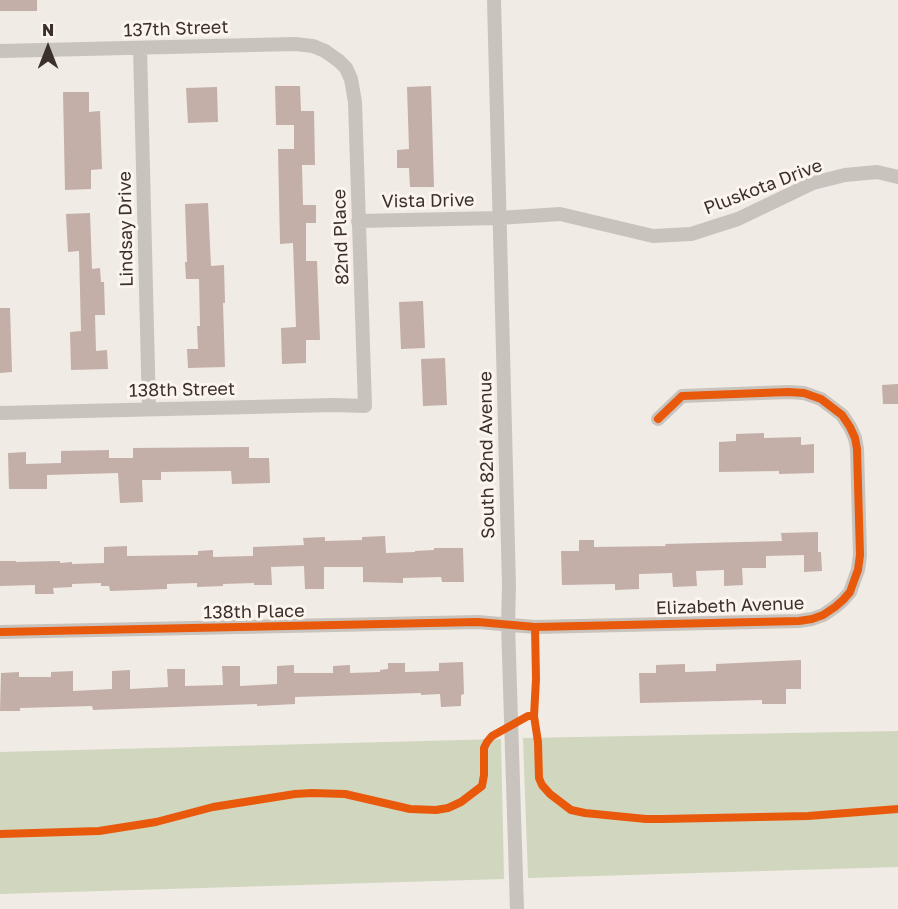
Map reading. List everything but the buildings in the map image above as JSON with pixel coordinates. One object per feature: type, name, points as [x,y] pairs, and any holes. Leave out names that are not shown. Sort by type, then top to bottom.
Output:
[{"type":"street","name":"South 82nd Avenue","points":[[494,0],[517,909]]},
{"type":"street","name":"137th Street","points":[[0,51],[295,44],[313,46],[326,51],[346,68]]},
{"type":"street","name":"Lindsay Drive","points":[[140,48],[149,409]]},
{"type":"street","name":"82nd Place","points":[[346,68],[351,79],[355,102],[365,406]]},
{"type":"street","name":"Pluskota Drive","points":[[499,218],[560,214],[653,236],[691,234],[738,219],[813,183],[845,175],[877,172],[898,177]]},
{"type":"street","name":"Vista Drive","points":[[358,221],[499,218]]},
{"type":"street","name":"Elizabeth Avenue","points":[[508,624],[535,627],[799,621],[823,615],[835,607],[849,592],[858,570],[860,555],[857,449],[855,438],[842,415],[821,399],[804,393],[788,392],[682,396],[658,419]]},
{"type":"street","name":"138th Street","points":[[0,413],[365,406]]},
{"type":"street","name":"138th Place","points":[[0,632],[478,622],[508,624]]},
{"type":"green space","points":[[898,731],[898,867],[528,878],[523,738]]},
{"type":"green space","points":[[501,739],[504,879],[0,894],[0,752]]},
{"type":"cycle path","points":[[0,632],[478,622],[535,627],[799,621],[823,615],[843,600],[850,592],[858,570],[860,555],[857,449],[855,438],[842,415],[821,399],[804,393],[788,392],[682,396],[658,419]]},
{"type":"cycle path","points":[[534,716],[535,627]]},
{"type":"cycle path","points":[[0,834],[99,831],[156,822],[213,807],[312,793],[345,794],[410,809],[448,808],[461,802],[482,786],[484,748],[492,736],[528,716],[534,716],[538,742],[539,778],[542,785],[571,810],[662,819],[808,816],[898,809]]}]
